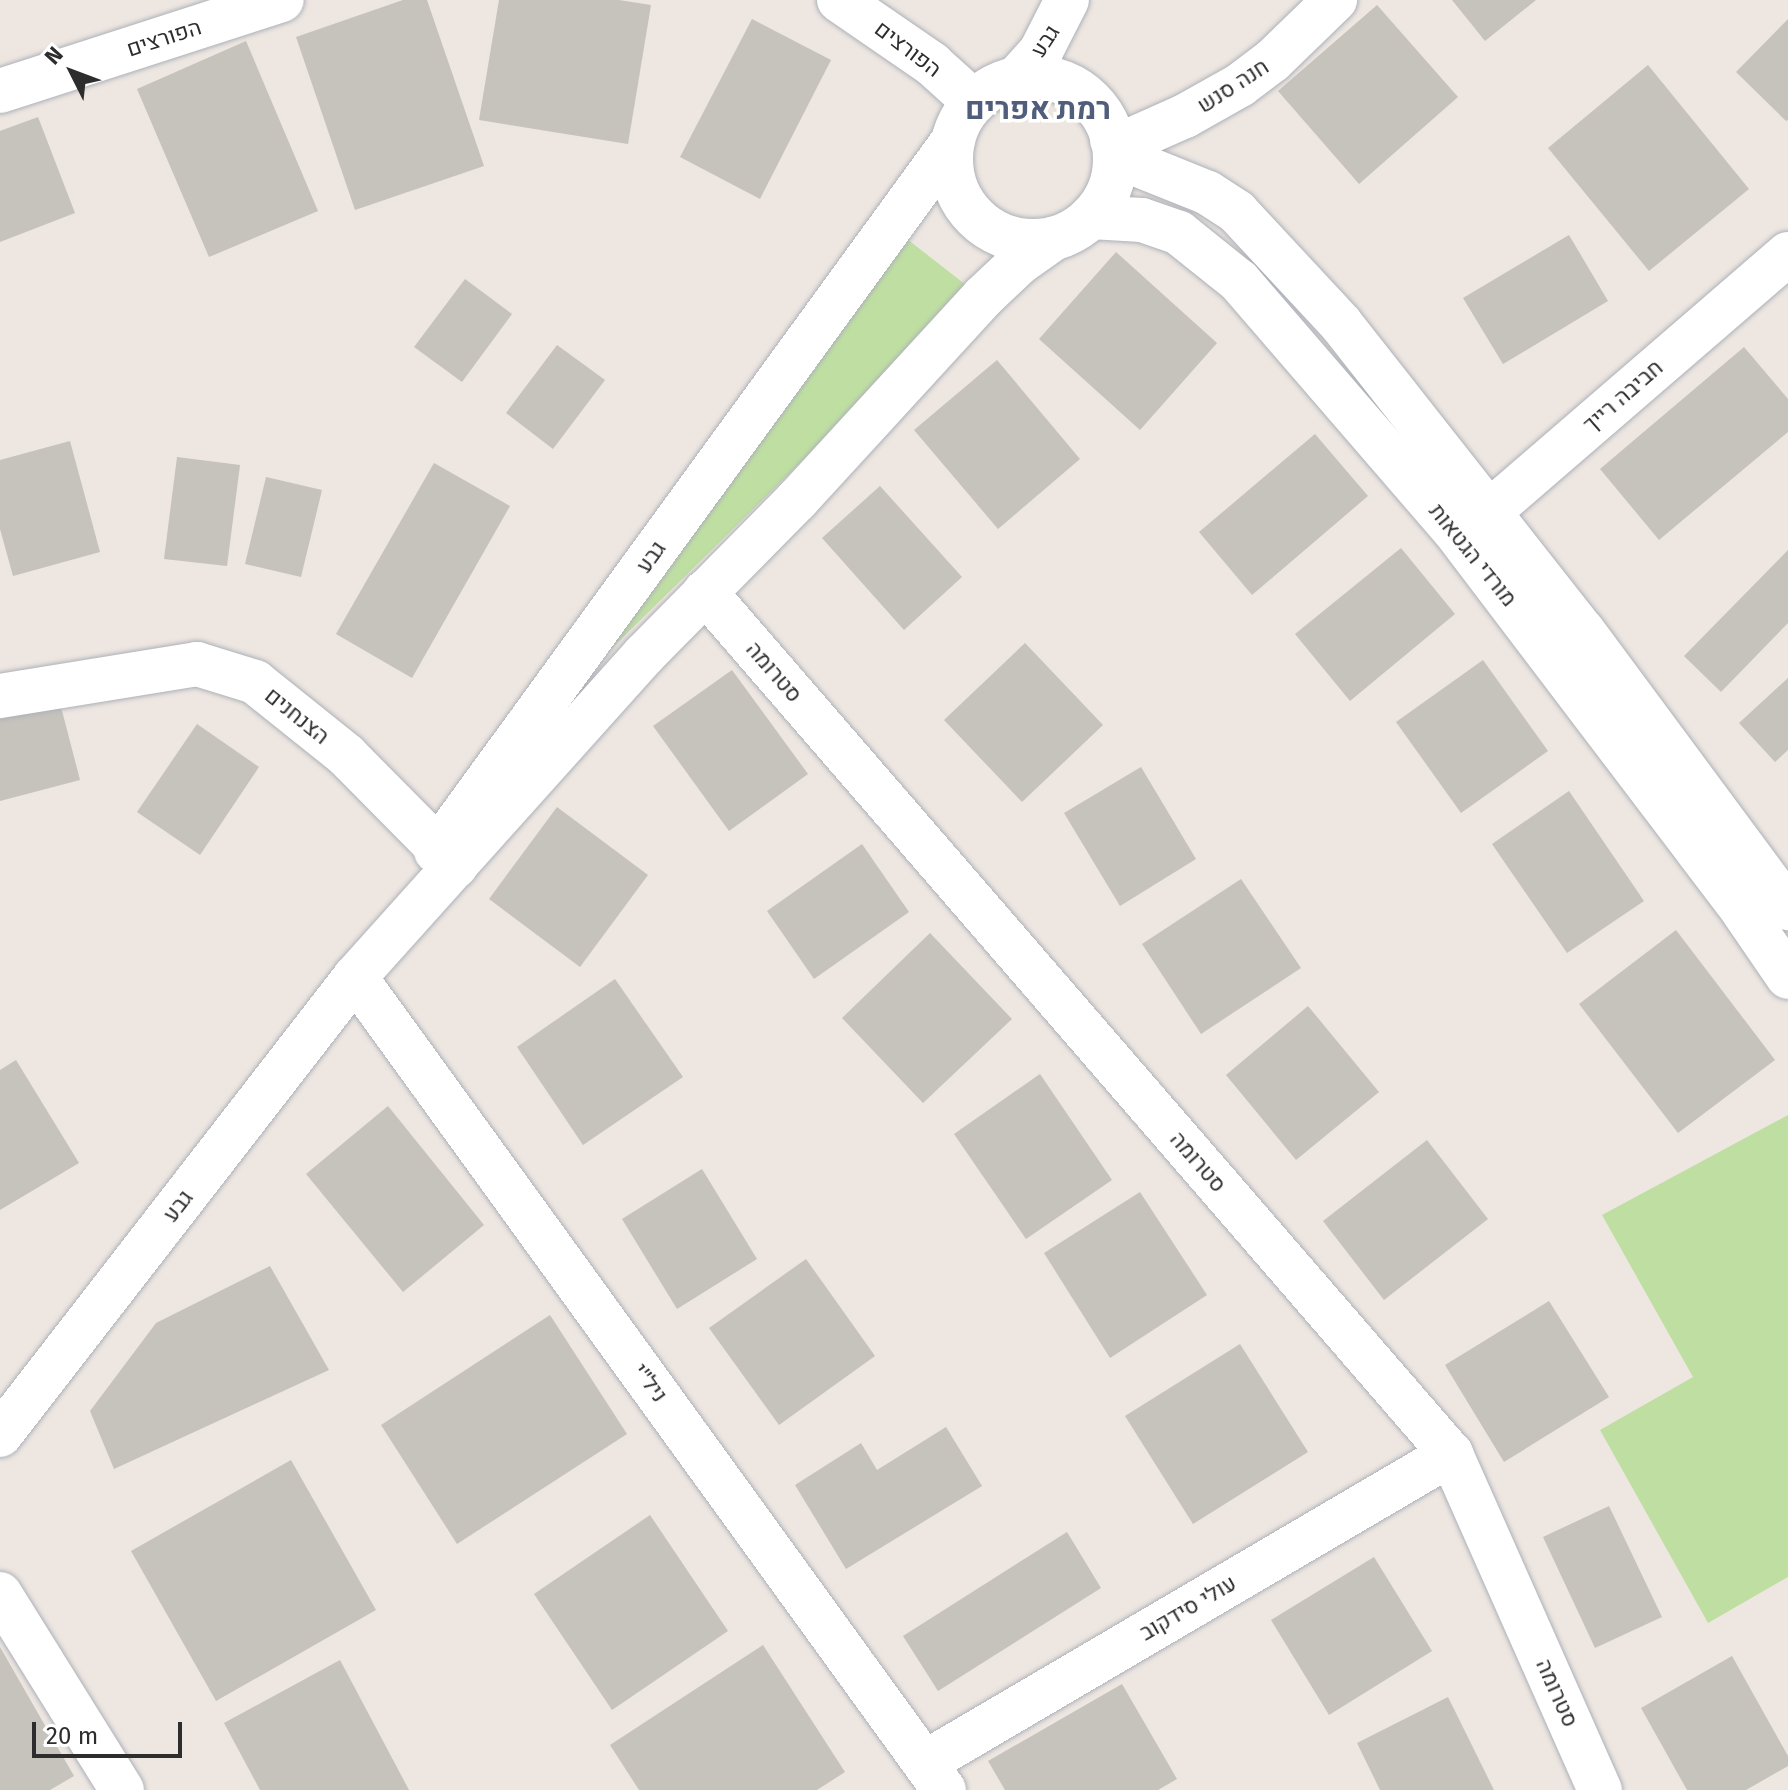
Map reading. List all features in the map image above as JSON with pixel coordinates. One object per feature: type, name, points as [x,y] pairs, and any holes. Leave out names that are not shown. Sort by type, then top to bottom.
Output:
[{"type":"street","name":"הפורצים","points":[[0,91],[282,0]]},
{"type":"street","name":"הפורצים","points":[[839,0],[922,56],[974,102]]},
{"type":"street","name":"גבע","points":[[1017,78],[1041,51],[1067,0]]},
{"type":"street","name":"חנה סנש","points":[[1114,148],[1185,116],[1240,85],[1272,61],[1335,0]]},
{"type":"street","points":[[1045,77],[1072,86],[1095,103],[1114,148],[1109,189],[1091,217],[1073,231],[1053,239],[1025,241],[998,234],[975,218],[959,196],[951,169],[953,141],[961,120],[974,102],[994,87],[1017,78],[1045,77]]},
{"type":"street","name":"גבע","points":[[0,1435],[447,858],[953,141]]},
{"type":"street","name":"מורדי הגטאות","points":[[1114,148],[1208,193],[1237,212],[1341,324],[1472,521],[1788,977]]},
{"type":"street","name":"מורדי הגטאות","points":[[1091,217],[1142,220],[1179,233],[1239,281],[1583,631],[1788,908]]},
{"type":"street","name":"גבע","points":[[447,858],[818,477],[983,297],[1019,263],[1053,239]]},
{"type":"street","name":"חביבה רייך","points":[[1472,521],[1788,254]]},
{"type":"street","name":"סטרומה","points":[[705,592],[1451,1454],[1600,1790]]},
{"type":"street","name":"הצנחנים","points":[[0,696],[197,664],[255,682],[346,755],[447,858]]},
{"type":"street","name":"ניל\"י","points":[[355,977],[935,1776]]},
{"type":"street","name":"עולי סידקוב","points":[[935,1776],[1451,1454]]},
{"type":"street","points":[[0,1594],[122,1790]]},
{"type":"green space","points":[[907,239],[966,285],[869,395],[605,655]]},
{"type":"green space","points":[[1788,1115],[1788,1577],[1708,1623],[1600,1430],[1693,1377],[1602,1215]]},
{"type":"building","points":[[403,0],[427,0],[484,166],[355,210],[296,37]]},
{"type":"building","points":[[499,0],[619,0],[651,5],[628,144],[479,120]]},
{"type":"building","points":[[1452,0],[1536,0],[1485,41]]},
{"type":"building","points":[[1377,5],[1458,97],[1359,184],[1278,91]]},
{"type":"building","points":[[752,19],[831,60],[760,199],[680,157]]},
{"type":"building","points":[[1788,19],[1788,120],[1786,121],[1736,72]]},
{"type":"building","points":[[246,41],[318,211],[209,257],[137,89]]},
{"type":"building","points":[[1648,65],[1749,189],[1649,271],[1548,148]]},
{"type":"building","points":[[38,117],[75,213],[0,242],[0,131]]},
{"type":"building","points":[[1569,235],[1608,301],[1503,364],[1463,298]]},
{"type":"building","points":[[1116,252],[1217,343],[1140,430],[1039,339]]},
{"type":"building","points":[[465,279],[512,314],[462,382],[414,347]]},
{"type":"building","points":[[557,345],[605,380],[553,449],[506,413]]},
{"type":"building","points":[[1744,347],[1788,399],[1788,432],[1659,540],[1600,469]]},
{"type":"building","points":[[997,360],[1080,459],[998,529],[914,430]]},
{"type":"building","points":[[1315,434],[1368,496],[1252,595],[1199,532]]},
{"type":"building","points":[[70,441],[100,552],[13,576],[0,529],[0,460]]},
{"type":"building","points":[[177,457],[240,465],[227,566],[164,559]]},
{"type":"building","points":[[434,463],[510,506],[412,678],[336,634]]},
{"type":"building","points":[[266,477],[322,490],[301,577],[245,564]]},
{"type":"building","points":[[880,486],[962,577],[904,630],[822,538]]},
{"type":"building","points":[[1401,548],[1455,614],[1350,701],[1295,634]]},
{"type":"building","points":[[1788,550],[1788,623],[1721,692],[1684,656]]},
{"type":"building","points":[[1025,643],[1103,725],[1022,802],[944,720]]},
{"type":"building","points":[[1483,660],[1548,751],[1461,813],[1396,722]]},
{"type":"building","points":[[732,670],[808,774],[729,831],[653,726]]},
{"type":"building","points":[[1788,678],[1788,750],[1775,762],[1739,723]]},
{"type":"building","points":[[60,703],[80,780],[0,801],[0,719]]},
{"type":"building","points":[[197,724],[259,767],[200,855],[137,812]]},
{"type":"building","points":[[1141,767],[1196,859],[1120,906],[1064,813]]},
{"type":"building","points":[[1569,791],[1644,901],[1567,953],[1492,844]]},
{"type":"building","points":[[557,807],[648,875],[580,967],[489,899]]},
{"type":"building","points":[[862,844],[909,912],[814,979],[767,911]]},
{"type":"building","points":[[1241,879],[1301,968],[1201,1034],[1142,944]]},
{"type":"building","points":[[1676,930],[1775,1060],[1678,1133],[1579,1004]]},
{"type":"building","points":[[930,933],[1012,1019],[923,1103],[842,1018]]},
{"type":"building","points":[[615,979],[683,1077],[583,1145],[517,1047]]},
{"type":"building","points":[[1308,1006],[1379,1092],[1296,1160],[1226,1075]]},
{"type":"building","points":[[16,1060],[79,1163],[0,1210],[0,1070]]},
{"type":"building","points":[[1040,1074],[1112,1180],[1026,1239],[954,1134]]},
{"type":"building","points":[[388,1106],[484,1225],[403,1292],[306,1174]]},
{"type":"building","points":[[1427,1140],[1488,1219],[1384,1300],[1323,1221]]},
{"type":"building","points":[[702,1169],[757,1259],[677,1309],[622,1219]]},
{"type":"building","points":[[1140,1192],[1207,1295],[1110,1358],[1044,1253]]},
{"type":"building","points":[[806,1259],[875,1356],[779,1425],[709,1328]]},
{"type":"building","points":[[270,1266],[329,1370],[114,1469],[90,1411],[156,1323]]},
{"type":"building","points":[[1549,1301],[1609,1397],[1504,1462],[1445,1365]]},
{"type":"building","points":[[550,1315],[627,1434],[457,1544],[381,1425]]},
{"type":"building","points":[[1240,1344],[1308,1452],[1193,1524],[1125,1416]]},
{"type":"building","points":[[946,1427],[982,1486],[846,1569],[795,1485],[861,1443],[877,1470]]},
{"type":"building","points":[[291,1460],[376,1610],[216,1701],[131,1551]]},
{"type":"building","points":[[1609,1506],[1662,1617],[1595,1648],[1543,1537]]},
{"type":"building","points":[[650,1515],[728,1631],[612,1710],[534,1594]]},
{"type":"building","points":[[1067,1532],[1101,1588],[938,1691],[903,1636]]},
{"type":"building","points":[[1374,1557],[1432,1651],[1329,1715],[1271,1620]]},
{"type":"building","points":[[763,1645],[845,1772],[817,1790],[639,1790],[610,1745]]},
{"type":"building","points":[[0,1647],[74,1776],[50,1790],[0,1790]]},
{"type":"building","points":[[1732,1656],[1788,1756],[1788,1766],[1746,1790],[1687,1790],[1641,1708]]},
{"type":"building","points":[[340,1660],[409,1790],[260,1790],[224,1723]]},
{"type":"building","points":[[1122,1684],[1177,1779],[1158,1790],[1005,1790],[988,1761]]},
{"type":"building","points":[[1448,1697],[1494,1790],[1380,1790],[1357,1743]]},
{"type":"district","name":"רמת אפרים","points":[[1038,109]]}]
